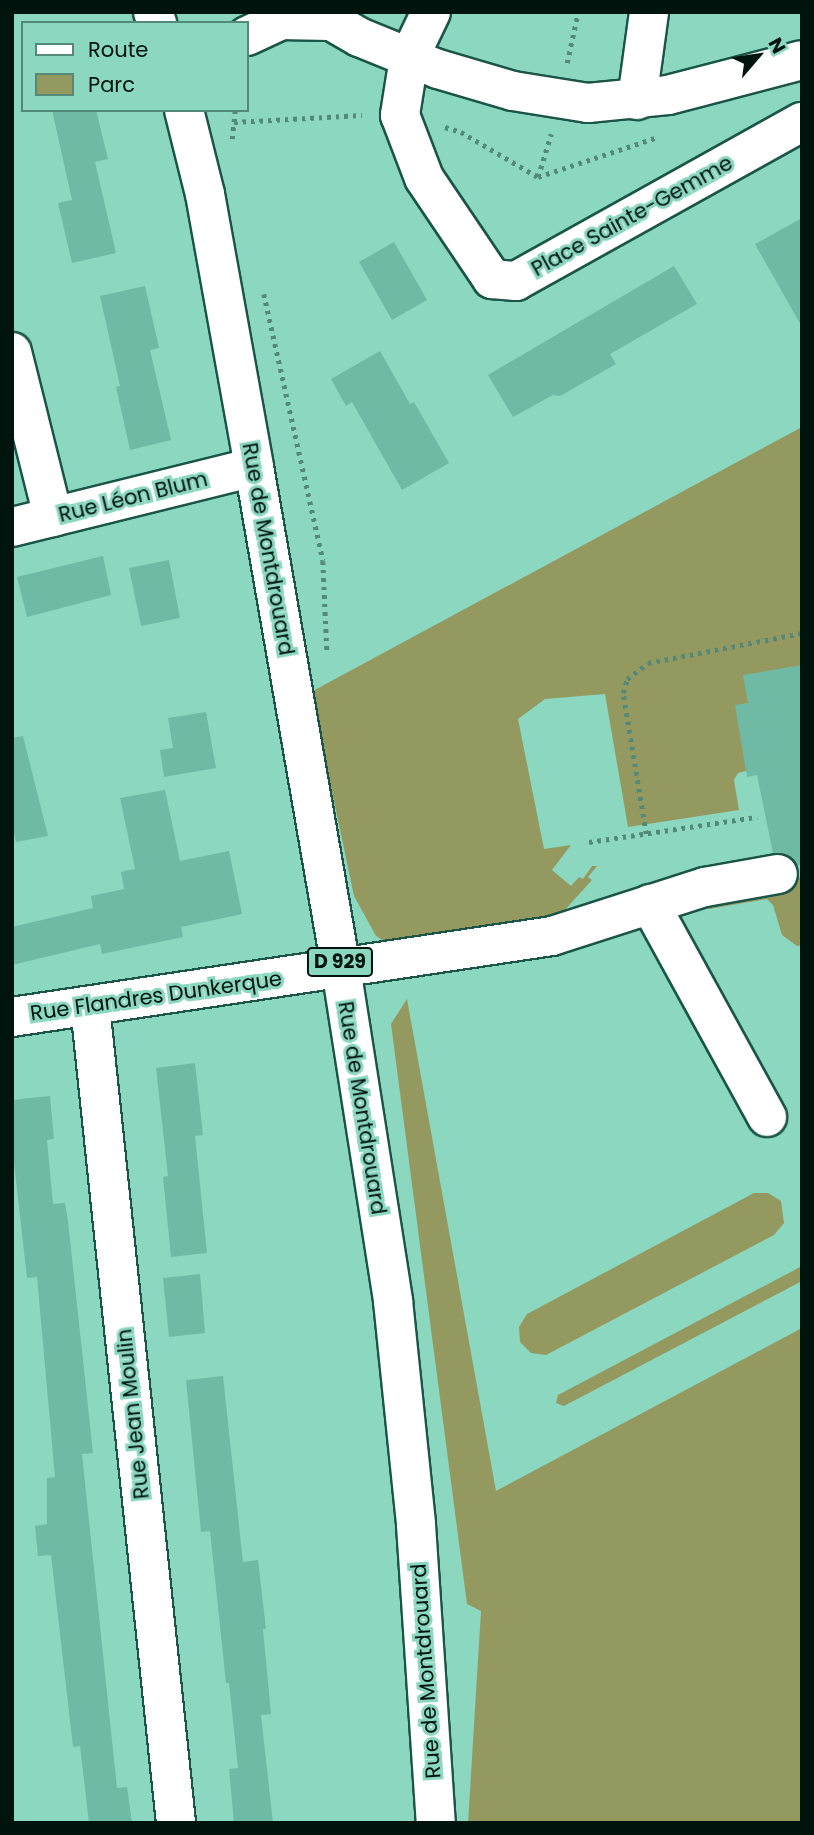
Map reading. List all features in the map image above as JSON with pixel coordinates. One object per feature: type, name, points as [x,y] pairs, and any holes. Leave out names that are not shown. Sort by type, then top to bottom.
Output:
[{"type":"street","points":[[409,58],[430,12]]},
{"type":"street","points":[[637,100],[649,12]]},
{"type":"street","points":[[248,36],[281,20],[322,17],[409,58],[474,80],[559,100],[588,103],[637,100],[723,82],[802,60]]},
{"type":"street","name":"Place Sainte-Gemme","points":[[409,58],[400,115],[424,178],[492,279],[516,281],[802,122]]},
{"type":"street","name":"Rue de Montdrouard","points":[[184,112],[205,194],[254,467],[341,968],[393,1301],[416,1525],[436,1823]]},
{"type":"street","points":[[12,352],[53,517]]},
{"type":"street","name":"Rue Léon Blum","points":[[12,527],[254,467]]},
{"type":"street","name":"Rue Flandres Dunkerque","points":[[12,1017],[552,936],[705,887],[778,874]]},
{"type":"street","points":[[650,904],[767,1117]]},
{"type":"street","name":"Rue Jean Moulin","points":[[90,1006],[176,1823]]},
{"type":"path","points":[[565,69],[578,12]]},
{"type":"path","points":[[234,122],[327,114],[368,115]]},
{"type":"path","points":[[538,177],[551,131]]},
{"type":"path","points":[[646,834],[622,693],[627,679],[636,670],[656,661],[802,633]]},
{"type":"path","points":[[589,842],[757,817]]},
{"type":"green space","points":[[802,427],[802,665],[748,703],[746,771],[738,773],[734,780],[739,810],[628,827],[605,694],[545,699],[518,719],[544,849],[571,845],[552,870],[571,886],[579,877],[583,879],[592,866],[597,866],[588,877],[592,880],[563,912],[546,923],[389,944],[376,936],[354,896],[311,692]]},
{"type":"green space","points":[[802,877],[802,945],[797,946],[782,935],[773,905],[767,899],[709,909],[704,907],[699,899]]},
{"type":"green space","points":[[407,999],[496,1491],[802,1328],[802,1823],[468,1823],[481,1611],[467,1604],[391,1024]]},
{"type":"green space","points":[[754,1193],[768,1193],[781,1201],[784,1223],[774,1235],[546,1355],[531,1353],[520,1342],[519,1327],[527,1314]]},
{"type":"green space","points":[[802,1266],[802,1281],[564,1406],[556,1403],[558,1395]]},
{"type":"building","points":[[52,112],[96,112],[108,159],[95,162],[116,253],[72,263],[58,203],[72,200]]},
{"type":"building","points":[[802,218],[802,327],[755,244]]},
{"type":"building","points":[[394,242],[427,300],[392,320],[359,262]]},
{"type":"building","points":[[674,266],[697,304],[610,354],[616,364],[560,396],[553,395],[513,417],[488,375]]},
{"type":"building","points":[[145,286],[159,348],[150,350],[171,440],[130,450],[116,387],[120,386],[100,296]]},
{"type":"building","points":[[380,351],[410,404],[414,402],[449,463],[402,490],[352,402],[346,406],[331,379]]},
{"type":"building","points":[[103,556],[111,595],[27,617],[17,577]]},
{"type":"building","points":[[169,560],[180,618],[141,626],[129,568]]},
{"type":"building","points":[[802,665],[802,865],[797,865],[786,854],[773,853],[757,775],[747,777],[735,705],[748,703],[743,675]]},
{"type":"building","points":[[206,712],[216,768],[164,777],[160,750],[173,748],[168,718]]},
{"type":"building","points":[[23,736],[48,836],[16,842],[12,823],[12,738]]},
{"type":"building","points":[[165,790],[180,861],[229,851],[242,914],[181,927],[183,937],[102,954],[100,944],[12,965],[12,927],[93,908],[91,896],[124,889],[121,872],[135,869],[120,798]]},
{"type":"building","points":[[195,1063],[203,1135],[195,1136],[207,1253],[171,1257],[163,1177],[168,1176],[156,1068]]},
{"type":"building","points":[[50,1096],[54,1139],[47,1140],[53,1204],[65,1203],[68,1221],[93,1453],[82,1454],[117,1788],[127,1787],[132,1823],[89,1823],[80,1746],[73,1747],[51,1555],[38,1556],[35,1526],[47,1524],[47,1478],[55,1477],[37,1277],[27,1278],[12,1145],[12,1100]]},
{"type":"building","points":[[200,1274],[205,1333],[169,1337],[163,1278]]},
{"type":"building","points":[[223,1376],[243,1562],[258,1560],[266,1629],[263,1629],[271,1714],[261,1715],[273,1823],[234,1823],[229,1769],[238,1768],[229,1683],[226,1683],[210,1531],[201,1532],[186,1380]]}]
